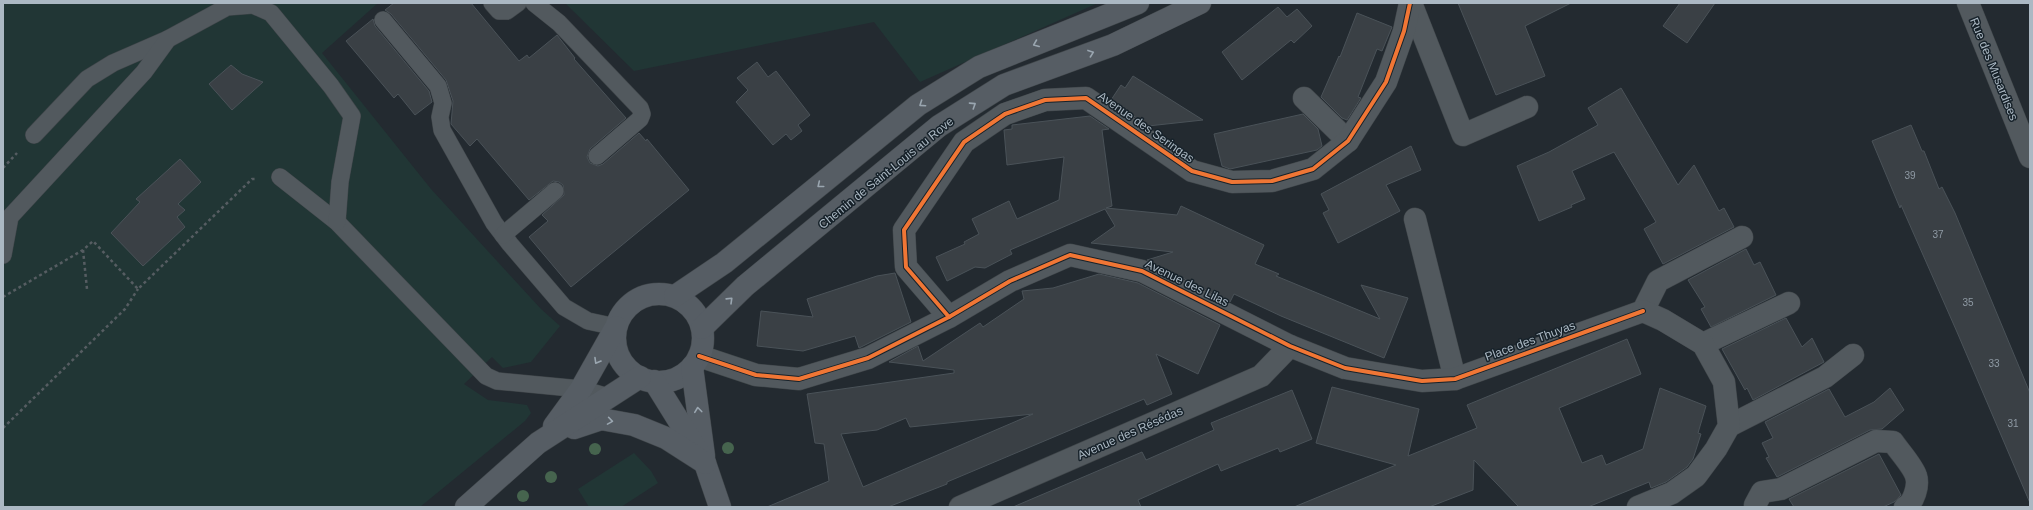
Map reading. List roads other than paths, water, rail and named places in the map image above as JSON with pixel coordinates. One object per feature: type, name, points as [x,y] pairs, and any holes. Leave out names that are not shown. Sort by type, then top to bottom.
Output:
[{"type":"main road","points":[[675,296],[724,263],[918,106],[972,71],[1138,3]]},
{"type":"main road","name":"Chemin de Saint-Louis au Rove","points":[[702,328],[745,286],[939,126],[1004,85],[1113,45],[1200,3]]},
{"type":"main road","points":[[546,437],[581,389],[622,314],[632,302],[646,296],[661,294],[675,296],[688,304],[697,314],[702,328],[703,342],[696,362],[705,463],[720,507]]},
{"type":"main road","points":[[616,327],[615,342],[619,356],[627,368],[647,379],[668,381],[681,376],[696,362]]},
{"type":"main road","points":[[466,507],[546,437],[608,397],[647,379]]},
{"type":"main road","points":[[647,379],[705,463]]},
{"type":"main road","points":[[546,437],[601,419],[621,422],[634,425],[666,438],[705,463]]},
{"type":"street","points":[[1411,3],[1463,135],[1527,107]]},
{"type":"street","name":"Avenue des Seringas","points":[[949,317],[906,266],[904,230],[964,142],[1005,114],[1045,100],[1086,98],[1192,171],[1232,182],[1272,181],[1313,169],[1348,141],[1386,82],[1404,31],[1411,3]]},
{"type":"street","name":"Rue des Musardises","points":[[1969,4],[2030,158]]},
{"type":"street","points":[[1304,98],[1348,141]]},
{"type":"street","points":[[1415,219],[1454,379]]},
{"type":"street","points":[[1729,426],[1724,382],[1703,344],[1663,320],[1643,311],[1658,281],[1742,237]]},
{"type":"street","name":"Avenue des Lilas","points":[[696,362],[756,375],[799,379],[868,358],[949,317],[1010,281],[1070,256],[1142,271],[1290,346],[1346,368],[1422,382]]},
{"type":"street","points":[[1703,344],[1788,303]]},
{"type":"street","name":"Place des Thuyas","points":[[1422,382],[1454,379],[1643,311]]},
{"type":"street","name":"Avenue des Résédas","points":[[960,507],[1261,376],[1290,346]]},
{"type":"street","points":[[1638,507],[1672,493],[1696,476],[1716,449],[1729,426],[1825,377],[1853,355]]},
{"type":"street","points":[[1756,507],[1755,505],[1762,492],[1781,489],[1876,441],[1893,442],[1916,477],[1915,494],[1908,506],[1905,507]]},
{"type":"lane","points":[[492,3],[499,11],[507,11],[518,3]]},
{"type":"lane","points":[[534,3],[558,23],[640,108],[642,114],[640,119],[597,156]]},
{"type":"lane","points":[[34,135],[87,79],[112,63],[168,39],[227,7],[253,4],[271,13],[331,86],[352,116],[340,182],[337,222]]},
{"type":"lane","points":[[383,20],[438,86],[443,103],[440,117],[442,130],[494,222],[503,235],[564,307],[588,321],[616,327]]},
{"type":"lane","points":[[3,255],[10,217],[144,72],[168,39]]},
{"type":"lane","points":[[280,177],[337,222],[486,376],[497,381],[581,389],[608,397]]},
{"type":"lane","points":[[503,235],[555,191]]}]
